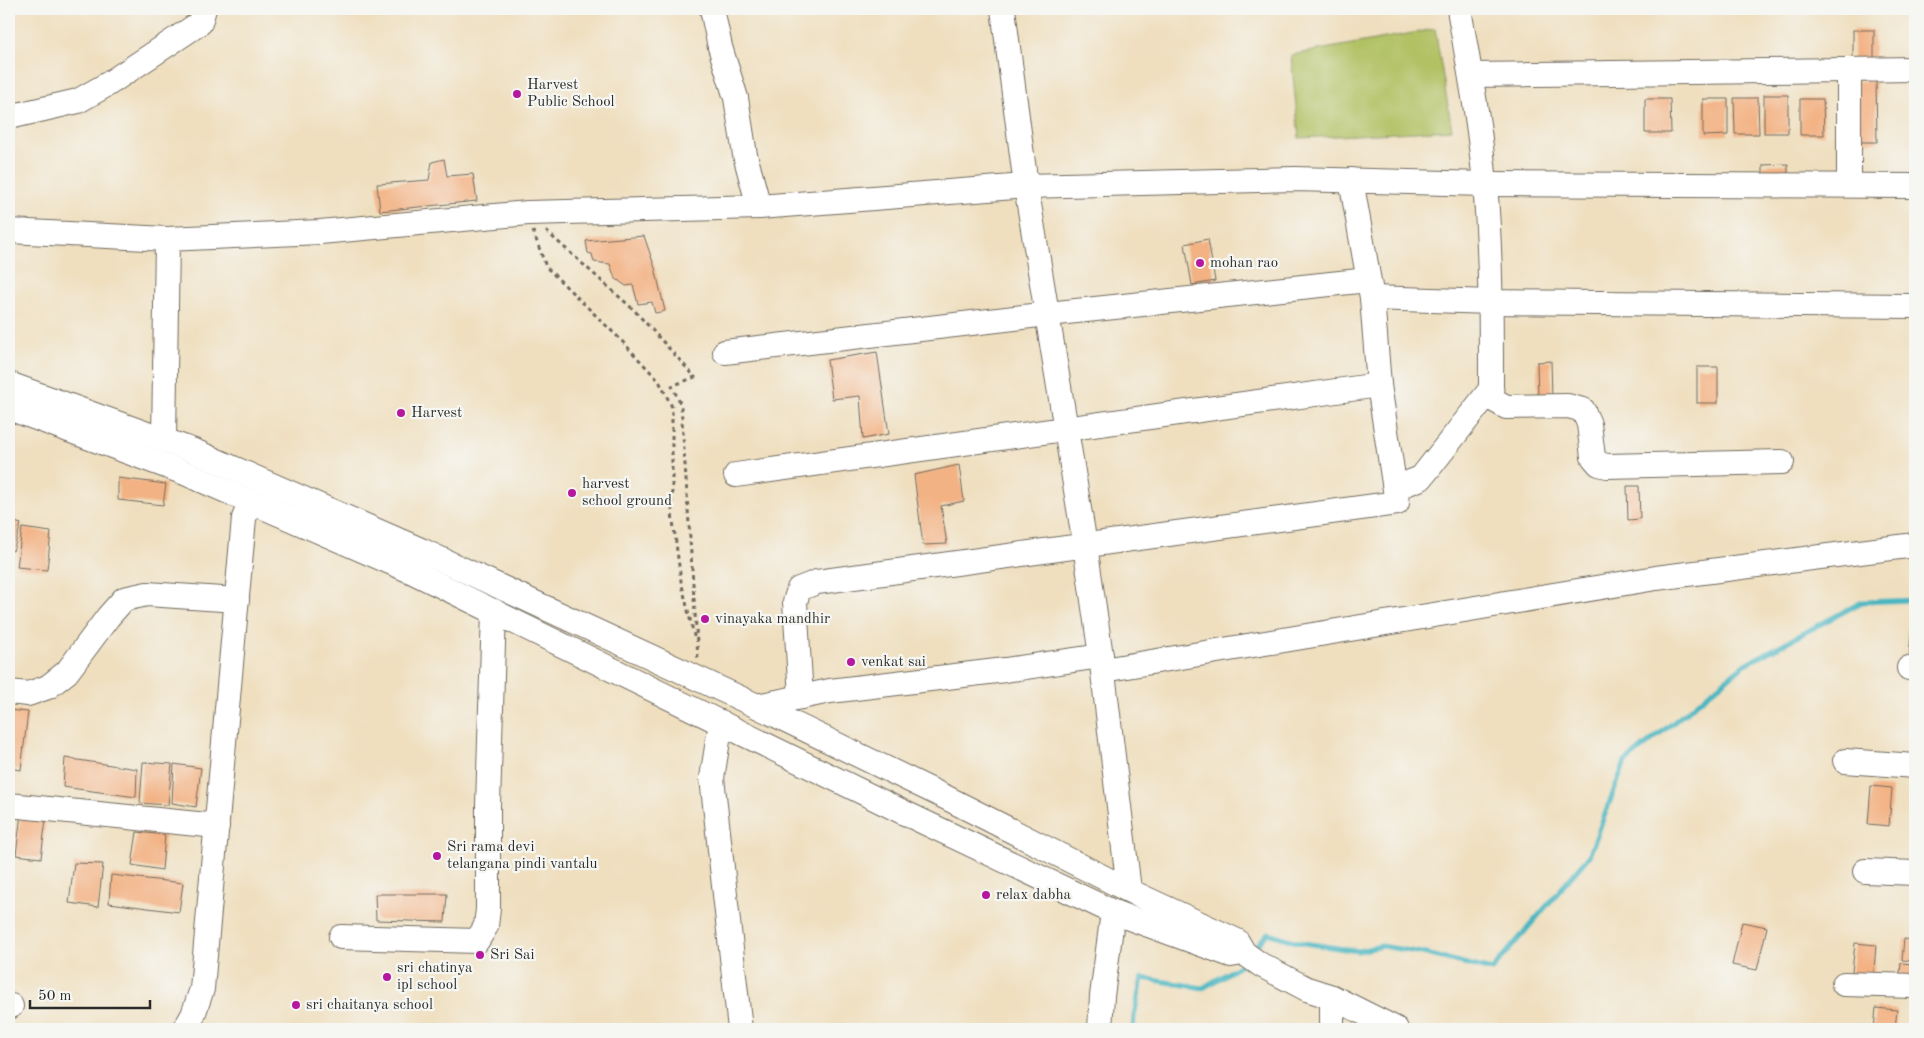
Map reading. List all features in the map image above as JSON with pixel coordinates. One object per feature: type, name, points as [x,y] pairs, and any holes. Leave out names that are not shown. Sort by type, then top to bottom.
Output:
[{"type":"street","points":[[712,9],[720,47],[736,98],[745,155],[759,207]]},
{"type":"street","points":[[1003,9],[1026,186],[1085,546],[1102,663],[1129,890]]},
{"type":"street","points":[[1459,9],[1471,75],[1485,184],[1491,302],[1492,389],[1494,400],[1506,407],[1568,406],[1583,410],[1589,424],[1593,457],[1599,464],[1607,466],[1782,462]]},
{"type":"street","points":[[9,117],[78,101],[108,84],[202,16]]},
{"type":"street","points":[[1471,75],[1915,69]]},
{"type":"street","points":[[1849,70],[1849,185]]},
{"type":"street","points":[[9,231],[167,239],[320,232],[528,213],[759,207],[1026,186],[1295,179],[1485,184],[1915,186]]},
{"type":"street","points":[[801,697],[795,602],[799,590],[817,582],[1397,503],[1379,385],[1370,289],[1351,180]]},
{"type":"street","points":[[164,440],[167,239]]},
{"type":"street","points":[[725,352],[1048,314],[1370,289],[1491,302],[1915,306]]},
{"type":"street","points":[[9,384],[194,451],[423,551],[699,679],[947,798],[1129,890],[1237,941],[1244,954],[1307,989],[1332,996],[1396,1029]]},
{"type":"street","points":[[736,474],[1379,385]]},
{"type":"street","points":[[1395,488],[1421,478],[1492,389]]},
{"type":"street","points":[[9,408],[185,473],[413,572],[911,816],[1113,912],[1231,955],[1244,954]]},
{"type":"street","points":[[185,1029],[202,989],[244,518],[251,502]]},
{"type":"street","points":[[757,706],[830,691],[1006,670],[1102,663],[1656,578],[1915,545]]},
{"type":"street","points":[[9,692],[28,694],[48,687],[67,672],[108,617],[124,599],[147,594],[237,600]]},
{"type":"street","points":[[341,937],[477,941],[486,926],[488,909],[488,806],[494,612]]},
{"type":"street","points":[[721,722],[712,778],[740,1029]]},
{"type":"street","points":[[1846,761],[1915,766]]},
{"type":"street","points":[[9,805],[217,826]]},
{"type":"street","points":[[1865,871],[1915,873]]},
{"type":"street","points":[[1100,1029],[1102,996],[1113,912]]},
{"type":"street","points":[[1844,984],[1915,986]]},
{"type":"street","points":[[1332,996],[1332,1029]]},
{"type":"path","points":[[528,213],[546,267],[659,380],[672,407],[672,513],[681,581],[697,649]]},
{"type":"path","points":[[528,213],[563,248],[634,310],[695,377],[672,386],[681,405],[699,679]]},
{"type":"green space","points":[[1435,29],[1452,130],[1299,138],[1291,55]]},
{"type":"building","points":[[1853,30],[1874,30],[1874,66],[1853,66]]},
{"type":"building","points":[[1851,81],[1876,81],[1877,142],[1851,142]]},
{"type":"building","points":[[1764,95],[1788,95],[1788,133],[1764,133]]},
{"type":"building","points":[[1734,98],[1758,98],[1759,134],[1735,134]]},
{"type":"building","points":[[1645,99],[1670,99],[1671,133],[1645,133]]},
{"type":"building","points":[[1703,99],[1728,99],[1728,135],[1703,136]]},
{"type":"building","points":[[1800,99],[1823,99],[1824,135],[1800,135]]},
{"type":"building","points":[[444,159],[447,176],[473,174],[477,201],[380,211],[377,184],[429,180],[432,162]]},
{"type":"building","points":[[1788,164],[1788,174],[1763,175],[1763,165]]},
{"type":"building","points":[[644,236],[655,268],[665,311],[655,313],[652,302],[638,304],[633,285],[626,286],[615,278],[610,264],[594,262],[592,254],[588,253],[586,241]]},
{"type":"building","name":"mohan rao","points":[[1208,239],[1215,281],[1192,285],[1185,244]]},
{"type":"building","points":[[877,352],[889,434],[863,439],[860,396],[832,399],[827,360]]},
{"type":"building","points":[[1551,361],[1552,399],[1538,399],[1537,362]]},
{"type":"building","points":[[1697,367],[1718,367],[1718,403],[1697,403]]},
{"type":"building","points":[[959,465],[964,501],[941,506],[947,544],[923,545],[914,475]]},
{"type":"building","points":[[118,478],[166,484],[163,505],[118,500]]},
{"type":"building","points":[[1627,486],[1639,486],[1640,519],[1628,520]]},
{"type":"building","points":[[9,520],[21,524],[13,551],[9,549]]},
{"type":"building","points":[[22,528],[51,532],[47,570],[17,567]]},
{"type":"building","points":[[1912,621],[1915,622],[1915,658],[1909,658]]},
{"type":"building","points":[[9,710],[28,712],[21,770],[9,768]]},
{"type":"building","points":[[65,758],[137,769],[136,797],[63,787]]},
{"type":"building","points":[[143,762],[172,764],[168,805],[140,803]]},
{"type":"building","points":[[174,764],[201,768],[196,807],[172,803]]},
{"type":"building","points":[[1871,786],[1892,788],[1889,826],[1868,824]]},
{"type":"building","points":[[21,814],[46,819],[41,858],[16,855]]},
{"type":"building","points":[[137,832],[165,835],[162,870],[132,865]]},
{"type":"building","points":[[74,863],[103,864],[98,907],[69,903]]},
{"type":"building","points":[[111,875],[183,883],[179,912],[109,903]]},
{"type":"building","points":[[375,894],[447,894],[445,922],[376,920]]},
{"type":"building","points":[[1742,922],[1767,927],[1757,970],[1732,965]]},
{"type":"building","points":[[1904,939],[1915,940],[1915,961],[1902,960]]},
{"type":"building","points":[[1855,943],[1876,945],[1873,983],[1851,981]]},
{"type":"building","points":[[1901,963],[1915,964],[1915,984],[1899,983]]},
{"type":"building","points":[[1876,1008],[1897,1010],[1895,1029],[1874,1029]]},
{"type":"waterway","points":[[1252,951],[1268,933],[1297,942],[1358,951],[1382,946],[1422,953],[1492,970],[1589,856],[1625,762],[1744,665],[1862,602],[1915,600]]},
{"type":"waterway","points":[[1133,1029],[1142,978],[1203,988],[1243,962]]},
{"type":"place","name":"Harvest Public School","points":[[517,94]]},
{"type":"place","name":"mohan rao","points":[[1200,263]]},
{"type":"place","name":"Harvest","points":[[401,413]]},
{"type":"place","name":"harvest school ground","points":[[572,493]]},
{"type":"place","name":"vinayaka mandhir","points":[[705,619]]},
{"type":"place","name":"venkat sai","points":[[851,662]]},
{"type":"place","name":"Sri rama devi telangana pindi vantalu","points":[[437,856]]},
{"type":"place","name":"relax dabha","points":[[986,895]]},
{"type":"place","name":"Sri Sai","points":[[480,955]]},
{"type":"place","name":"sri chatinya ipl school","points":[[387,977]]},
{"type":"place","name":"sri chaitanya school","points":[[296,1005]]}]
